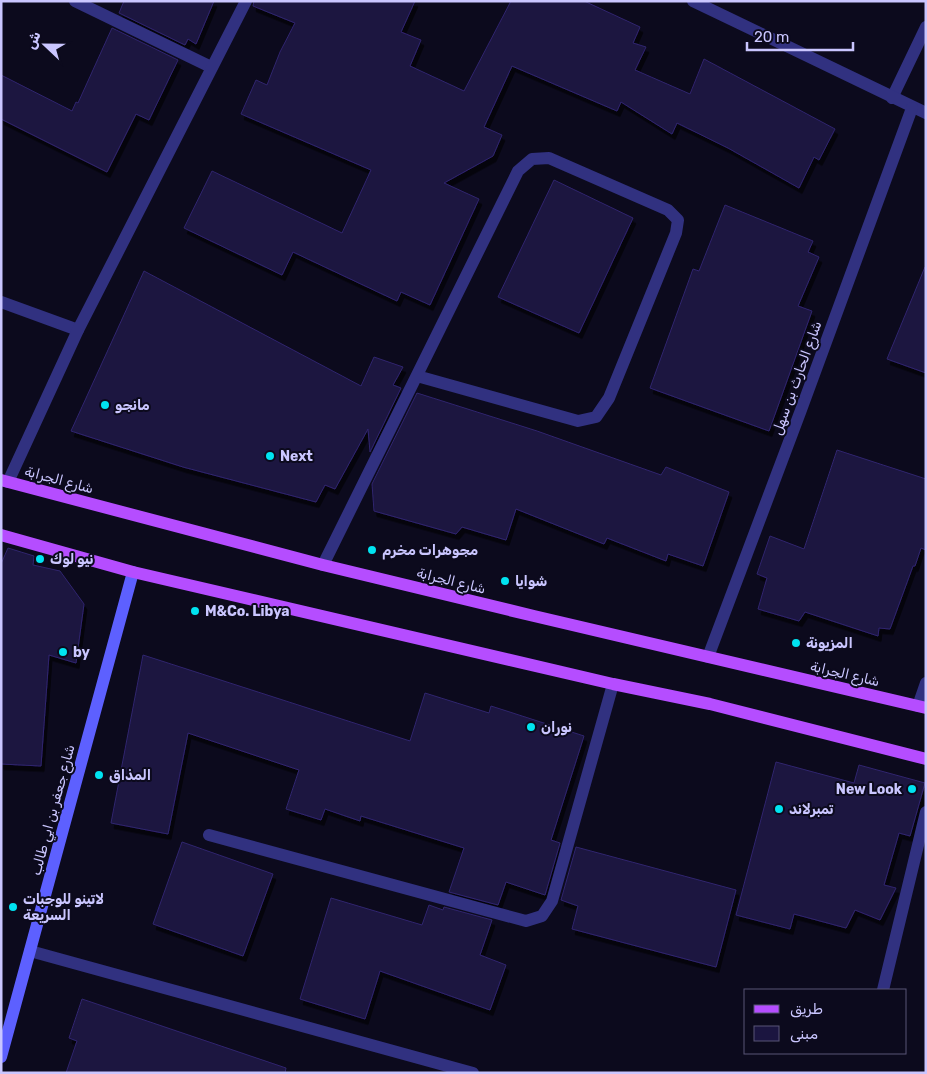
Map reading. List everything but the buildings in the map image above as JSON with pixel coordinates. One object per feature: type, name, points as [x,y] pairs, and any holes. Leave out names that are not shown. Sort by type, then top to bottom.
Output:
[{"type":"main road","name":"شارع الجرابة","points":[[5,481],[323,564],[922,707]]},
{"type":"main road","points":[[1,535],[134,572],[613,684],[710,704],[926,759]]},
{"type":"street","points":[[76,1],[211,67]]},
{"type":"street","points":[[5,481],[78,330],[246,1]]},
{"type":"street","points":[[693,1],[926,114]]},
{"type":"street","points":[[892,98],[926,27]]},
{"type":"street","name":"شارع الحارث بن سهل","points":[[708,657],[798,420],[912,108]]},
{"type":"street","points":[[323,564],[518,171],[532,159],[549,158],[668,210],[678,220],[676,232],[609,398],[596,417],[578,421],[417,376]]},
{"type":"street","points":[[1,302],[78,330]]},
{"type":"street","name":"شارع جعفر بن ابي طالب","points":[[1,1057],[134,572]]},
{"type":"street","points":[[922,707],[926,683]]},
{"type":"street","points":[[209,835],[526,921],[542,916],[552,901],[613,684]]},
{"type":"street","points":[[883,989],[926,812]]},
{"type":"street","points":[[30,951],[474,1073]]},
{"type":"place","name":"مانجو","points":[[105,405]]},
{"type":"place","name":"Next","points":[[270,456]]},
{"type":"place","name":"مجوهرات مخرم","points":[[372,550]]},
{"type":"place","name":"نيو لوك","points":[[40,559]]},
{"type":"place","name":"شوايا","points":[[505,581]]},
{"type":"place","name":"M&Co. Libya","points":[[195,611]]},
{"type":"place","name":"المزيونة","points":[[796,643]]},
{"type":"place","name":"by","points":[[63,652]]},
{"type":"place","name":"نوران","points":[[531,727]]},
{"type":"place","name":"المذاق","points":[[99,775]]},
{"type":"place","name":"New Look","points":[[912,789]]},
{"type":"place","name":"تمبرلاند","points":[[779,809]]},
{"type":"place","name":"لاتينو للوجبات السريعة","points":[[13,907]]}]
